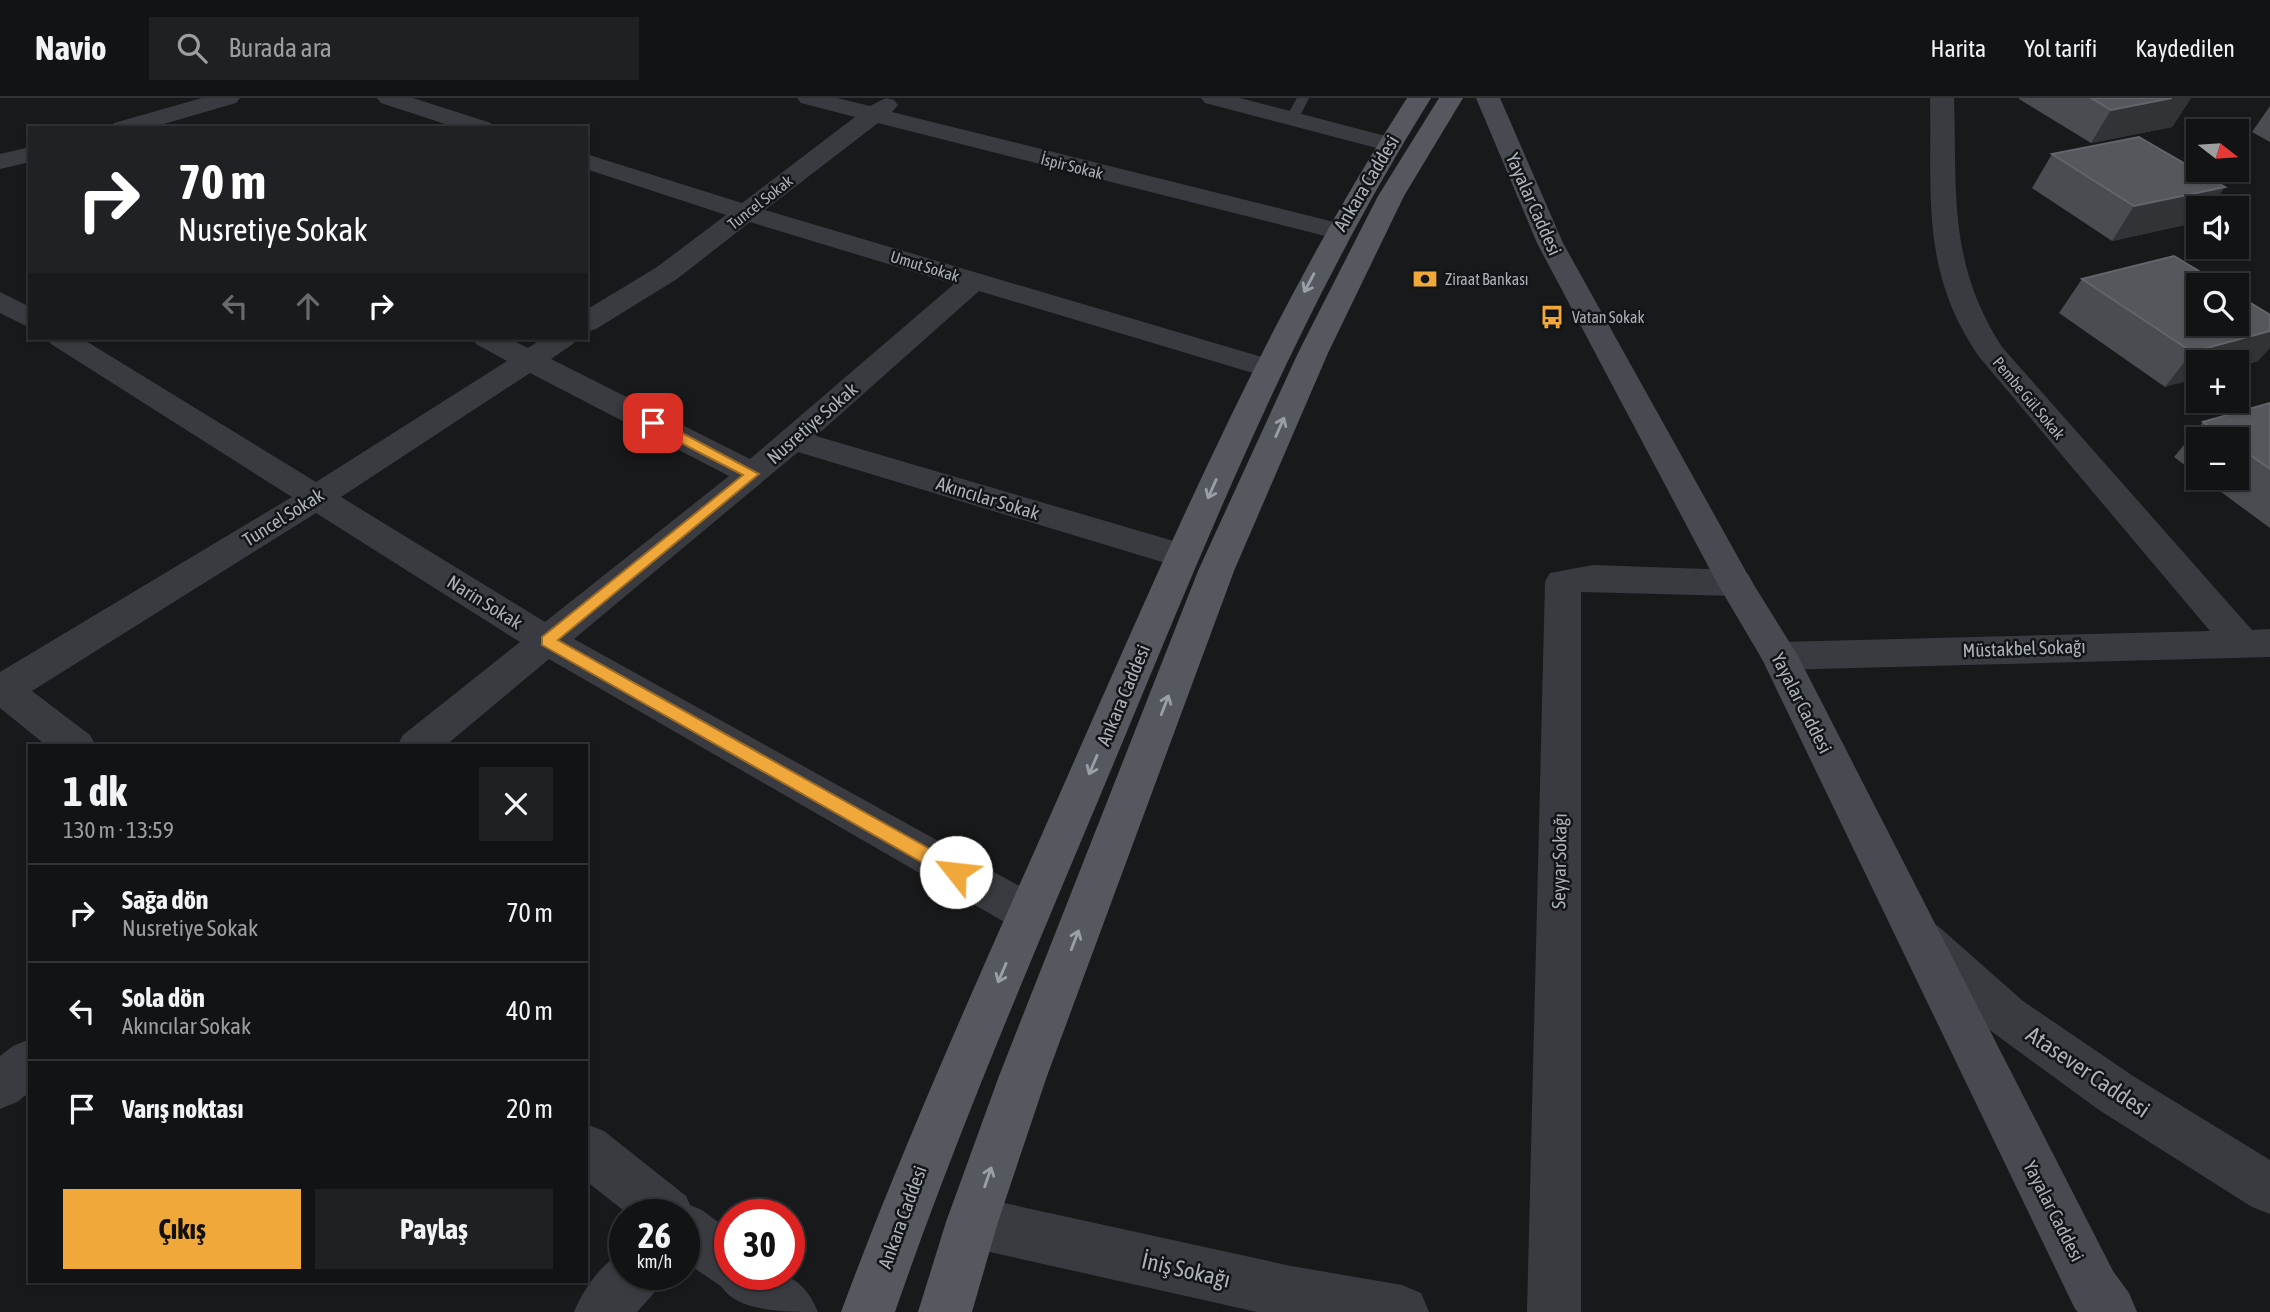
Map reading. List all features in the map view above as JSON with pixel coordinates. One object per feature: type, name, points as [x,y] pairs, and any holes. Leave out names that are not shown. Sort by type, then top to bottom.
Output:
[{"type":"main road","name":"Ankara Caddesi","points":[[868,1312],[920,1168],[1264,367],[1337,231],[1388,144],[1419,98]]},
{"type":"main road","name":"Ankara Caddesi","points":[[945,1312],[972,1222],[1023,1076],[1216,571],[1325,329],[1391,196],[1451,98]]},
{"type":"street","points":[[130,126],[228,98]]},
{"type":"street","points":[[389,98],[476,126]]},
{"type":"street","name":"İspir Sokak","points":[[809,98],[1337,231]]},
{"type":"street","name":"Tuncel Sokak","points":[[588,322],[667,273],[896,98]]},
{"type":"street","points":[[1213,98],[1298,108],[1388,144]]},
{"type":"street","name":"Yayalar Caddesi","points":[[1488,98],[1550,243],[1735,583],[1779,656],[2094,1290],[2110,1312]]},
{"type":"street","name":"Pembe Gül Sokak","points":[[1942,98],[1944,212],[1949,261],[1961,302],[1990,352],[2256,643]]},
{"type":"street","points":[[0,162],[28,155]]},
{"type":"street","name":"Umut Sokak","points":[[588,162],[747,213],[1264,367]]},
{"type":"street","name":"Nusretiye Sokak","points":[[419,744],[752,474],[974,281]]},
{"type":"street","points":[[0,301],[28,318]]},
{"type":"street","name":"Narin Sokak","points":[[64,340],[547,641],[1028,913]]},
{"type":"street","points":[[490,340],[752,474]]},
{"type":"street","name":"Tuncel Sokak","points":[[1,690],[317,497],[560,340]]},
{"type":"street","name":"Akıncılar Sokak","points":[[793,439],[1182,555]]},
{"type":"street","name":"Seyyar Sokağı","points":[[1554,1312],[1563,582],[1593,578],[1735,583]]},
{"type":"street","name":"Müstakbel Sokağı","points":[[1779,656],[2256,643]]},
{"type":"street","points":[[1,690],[73,744]]},
{"type":"street","name":"Atasever Caddesi","points":[[1919,937],[2007,1016],[2116,1093],[2270,1189]]},
{"type":"street","points":[[0,1086],[28,1064]]},
{"type":"street","points":[[588,1151],[649,1199]]},
{"type":"street","name":"İniş Sokağı","points":[[972,1222],[1292,1303],[1402,1312]]},
{"type":"street","points":[[700,1241],[714,1251]]},
{"type":"street","points":[[601,1312],[621,1290]]},
{"type":"street","points":[[763,1290],[791,1312]]},
{"type":"building","points":[[2091,98],[2172,98],[2111,110]]},
{"type":"building","points":[[2139,137],[2186,164],[2186,182],[2216,182],[2225,187],[2134,206],[2052,154]]},
{"type":"building","points":[[2174,256],[2202,273],[2186,273],[2186,336],[2249,336],[2249,302],[2270,315],[2270,331],[2199,350],[2189,350],[2082,279]]},
{"type":"building","points":[[2270,403],[2270,469],[2249,454],[2249,427],[2210,427],[2203,422],[2235,413],[2249,413],[2249,409]]},
{"type":"place","name":"Ziraat Bankası","points":[[1425,279]]},
{"type":"place","name":"Vatan Sokak","points":[[1552,317]]},
{"type":"route","points":[[653,423],[752,474],[547,641],[956,872]]}]
